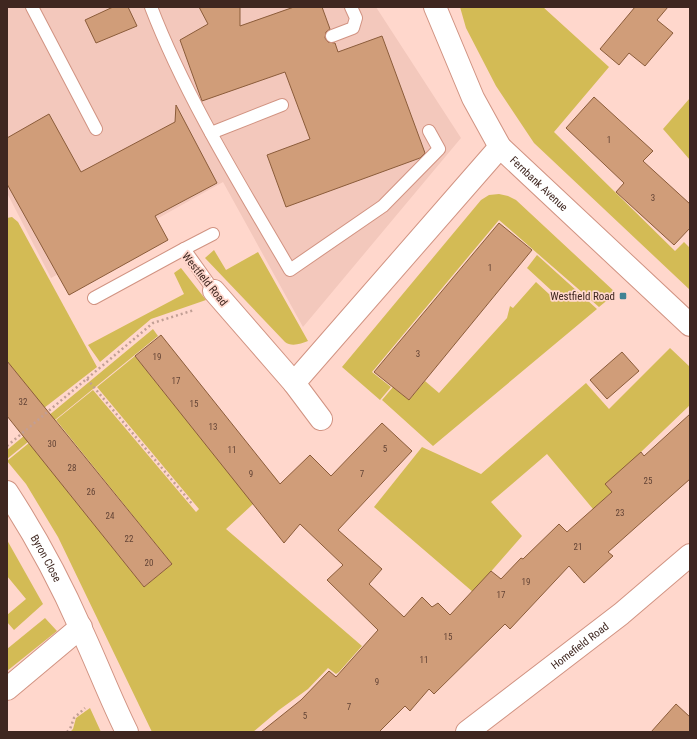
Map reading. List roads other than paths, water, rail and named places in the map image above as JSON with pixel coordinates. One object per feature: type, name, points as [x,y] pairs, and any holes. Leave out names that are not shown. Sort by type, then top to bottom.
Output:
[{"type":"street","name":"Fernbank Avenue","points":[[435,7],[473,98],[500,147],[690,325]]},
{"type":"street","points":[[294,383],[500,147]]},
{"type":"street","name":"Westfield Road","points":[[218,296],[294,383],[321,419]]},
{"type":"street","name":"Byron Close","points":[[7,492],[45,556],[81,627],[107,690],[128,732]]},
{"type":"street","name":"Homefield Road","points":[[467,732],[621,614],[690,555]]},
{"type":"street","points":[[7,689],[81,627]]},
{"type":"lane","points":[[32,7],[96,129]]},
{"type":"lane","points":[[151,7],[161,32],[211,133],[290,270],[383,206],[438,149],[429,131]]},
{"type":"lane","points":[[332,36],[353,28],[356,18],[351,7]]},
{"type":"lane","points":[[211,133],[282,105]]},
{"type":"lane","points":[[184,249],[213,234]]},
{"type":"lane","name":"Westfield Road","points":[[94,298],[184,249],[218,296]]},
{"type":"place","name":"Westfield Road","points":[[623,296]]}]
